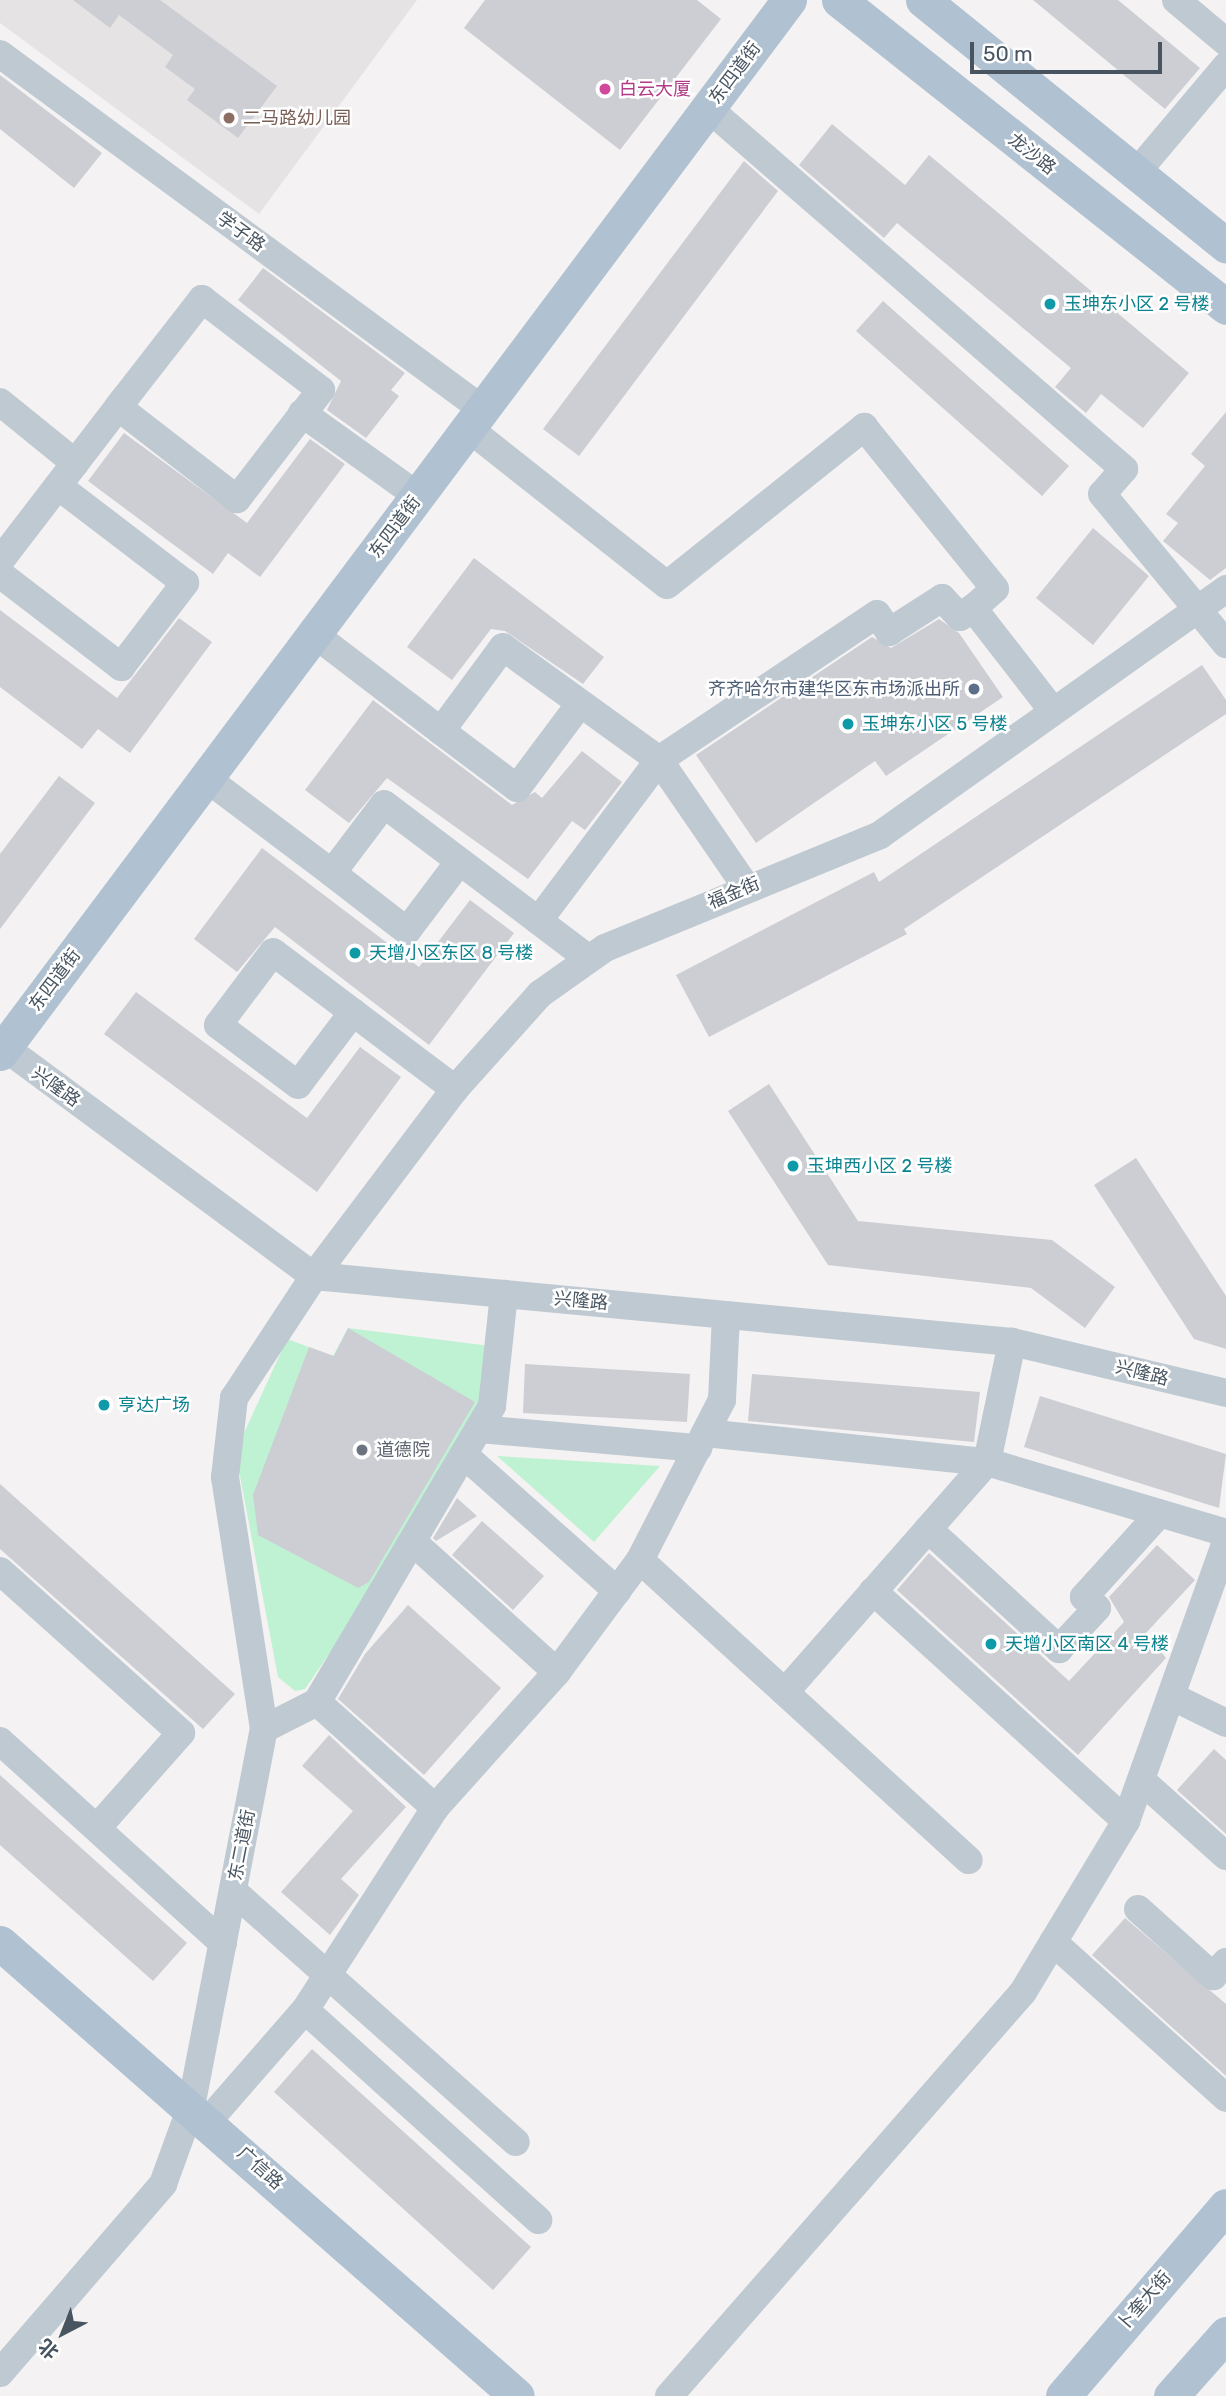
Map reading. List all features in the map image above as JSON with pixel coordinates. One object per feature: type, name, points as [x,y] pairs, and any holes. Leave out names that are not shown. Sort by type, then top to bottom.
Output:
[{"type":"main road","name":"东四道街","points":[[1,1049],[789,0]]},
{"type":"main road","name":"龙沙路","points":[[839,0],[1226,307]]},
{"type":"main road","points":[[923,0],[1226,245]]},
{"type":"main road","name":"广信路","points":[[0,1943],[200,2114],[517,2396]]},
{"type":"main road","name":"卜奎大街","points":[[1063,2396],[1226,2206]]},
{"type":"main road","points":[[1171,2396],[1226,2334]]},
{"type":"street","points":[[1176,0],[1226,42]]},
{"type":"street","name":"学子路","points":[[0,54],[475,419],[667,585],[864,427],[995,589],[973,608]]},
{"type":"street","points":[[1136,173],[1226,66]]},
{"type":"street","points":[[708,108],[1124,469],[1102,494],[1200,606],[1226,644]]},
{"type":"street","points":[[0,561],[75,463],[126,397],[202,299],[321,390],[237,499],[118,407],[126,397]]},
{"type":"street","points":[[0,402],[75,463]]},
{"type":"street","points":[[302,413],[418,496]]},
{"type":"street","points":[[0,574],[121,667],[184,583],[58,486]]},
{"type":"street","name":"福金街","points":[[314,1276],[455,1089],[540,994],[589,959],[747,888],[880,835],[1052,710],[1226,589]]},
{"type":"street","points":[[538,921],[659,760],[877,614],[889,632],[942,598],[960,617],[973,608],[1052,710]]},
{"type":"street","points":[[314,634],[517,788],[579,705]]},
{"type":"street","points":[[441,731],[503,647],[579,705],[659,760],[747,888]]},
{"type":"street","points":[[206,778],[407,931],[459,862]]},
{"type":"street","points":[[332,873],[384,804],[589,959]]},
{"type":"street","points":[[353,1012],[298,1085],[218,1025],[273,952],[353,1012],[455,1089]]},
{"type":"street","name":"兴隆路","points":[[1,1049],[314,1276],[1012,1342],[1226,1393]]},
{"type":"street","name":"东二道街","points":[[0,2373],[163,2185],[200,2114],[223,1942],[264,1729],[226,1464],[234,1398],[314,1276]]},
{"type":"street","points":[[264,1729],[317,1702],[492,1406],[504,1294]]},
{"type":"street","points":[[200,2114],[304,2010],[435,1808],[557,1672],[640,1560],[722,1400],[726,1315]]},
{"type":"street","points":[[785,1692],[987,1462],[1012,1342]]},
{"type":"street","points":[[479,1429],[702,1441],[987,1462],[1226,1533]]},
{"type":"street","points":[[464,1455],[617,1591]]},
{"type":"street","points":[[928,1529],[1059,1649],[1097,1608],[1084,1597],[1160,1513]]},
{"type":"street","points":[[669,2396],[1023,1992],[1126,1821],[1173,1697],[1226,1541]]},
{"type":"street","points":[[413,1542],[557,1672]]},
{"type":"street","points":[[640,1560],[969,1860]]},
{"type":"street","points":[[0,1572],[181,1733],[97,1828]]},
{"type":"street","points":[[873,1591],[1126,1821]]},
{"type":"street","points":[[1173,1697],[1226,1723]]},
{"type":"street","points":[[317,1702],[435,1808]]},
{"type":"street","points":[[0,1741],[223,1942]]},
{"type":"street","points":[[1141,1780],[1226,1856]]},
{"type":"street","points":[[233,1891],[516,2142]]},
{"type":"street","points":[[1138,1909],[1213,1976],[1226,1962]]},
{"type":"street","points":[[1053,1942],[1226,2098]]},
{"type":"street","points":[[304,2010],[538,2220]]},
{"type":"shaded area","name":"二马路幼儿园","points":[[0,0],[417,0],[259,214],[0,23]]},
{"type":"green space","name":"道德院","points":[[348,1328],[490,1346],[480,1405],[386,1571],[305,1689],[295,1691],[278,1677],[239,1471],[244,1433],[287,1339],[333,1356]]},
{"type":"green space","points":[[497,1456],[660,1466],[594,1542]]},
{"type":"building","name":"二马路幼儿园","points":[[73,0],[160,0],[277,86],[238,138],[187,100],[195,89],[165,67],[173,55],[119,15],[110,28]]},
{"type":"building","name":"白云大厦","points":[[485,0],[697,0],[721,19],[620,150],[464,28]]},
{"type":"building","points":[[1033,0],[1118,0],[1200,68],[1165,109]]},
{"type":"building","points":[[0,75],[102,153],[74,188],[0,129]]},
{"type":"building","name":"玉坤东小区 2 号楼","points":[[832,124],[905,185],[929,155],[1189,373],[1143,428],[1101,394],[1086,413],[1055,387],[1071,368],[897,223],[884,238],[799,165]]},
{"type":"building","points":[[744,161],[778,191],[579,456],[543,429]]},
{"type":"building","points":[[263,268],[405,373],[391,390],[399,396],[366,438],[327,410],[341,381],[238,300]]},
{"type":"building","points":[[883,301],[1069,466],[1042,496],[856,331]]},
{"type":"building","points":[[1226,412],[1226,568],[1210,580],[1163,541],[1178,523],[1166,514],[1205,466],[1191,454]]},
{"type":"building","points":[[124,433],[247,523],[310,439],[345,464],[260,577],[228,553],[213,574],[88,481]]},
{"type":"building","points":[[1093,528],[1149,576],[1093,645],[1036,598]]},
{"type":"building","points":[[474,558],[604,657],[583,684],[505,631],[491,629],[452,680],[407,647]]},
{"type":"building","points":[[0,610],[117,698],[179,618],[212,642],[130,753],[98,729],[82,749],[0,687]]},
{"type":"building","name":"玉坤东小区 5 号楼","points":[[939,619],[959,633],[1003,697],[886,776],[875,761],[756,843],[696,755],[872,637],[891,648]]},
{"type":"building","points":[[1202,665],[1226,700],[1226,714],[904,929],[907,934],[709,1037],[676,975],[874,872],[879,882]]},
{"type":"building","points":[[373,700],[512,805],[535,792],[542,798],[582,751],[622,782],[585,830],[572,821],[528,879],[387,778],[349,823],[305,790]]},
{"type":"building","points":[[59,776],[95,803],[0,929],[0,854]]},
{"type":"building","name":"天增小区东区 8 号楼","points":[[262,848],[419,967],[470,900],[514,933],[429,1045],[275,927],[237,972],[194,939]]},
{"type":"building","points":[[136,992],[307,1118],[360,1047],[401,1077],[317,1192],[104,1034]]},
{"type":"building","name":"玉坤西小区 2 号楼","points":[[769,1084],[858,1221],[1052,1240],[1115,1287],[1085,1328],[1031,1288],[828,1265],[728,1111]]},
{"type":"building","points":[[1136,1158],[1226,1296],[1226,1349],[1194,1339],[1094,1185]]},
{"type":"building","name":"道德院","points":[[348,1328],[475,1402],[369,1582],[358,1588],[258,1535],[253,1495],[309,1347],[334,1356]]},
{"type":"building","points":[[525,1364],[690,1374],[687,1422],[523,1413]]},
{"type":"building","points":[[752,1374],[980,1392],[974,1442],[748,1421]]},
{"type":"building","points":[[1040,1396],[1226,1454],[1219,1508],[1024,1447]]},
{"type":"building","points":[[0,1484],[235,1694],[203,1729],[0,1549]]},
{"type":"building","points":[[457,1498],[477,1516],[436,1541],[433,1538]]},
{"type":"building","points":[[482,1521],[544,1576],[513,1610],[452,1555]]},
{"type":"building","name":"天增小区南区 4 号楼","points":[[1157,1545],[1195,1580],[1146,1633],[1166,1658],[1078,1755],[897,1590],[929,1553],[1069,1681],[1124,1622],[1109,1597]]},
{"type":"building","points":[[408,1605],[501,1688],[424,1775],[338,1699],[365,1654]]},
{"type":"building","points":[[329,1735],[406,1807],[341,1879],[359,1895],[330,1935],[281,1892],[353,1811],[302,1766]]},
{"type":"building","points":[[1214,1749],[1226,1760],[1226,1834],[1177,1790]]},
{"type":"building","points":[[0,1775],[187,1943],[153,1981],[0,1845]]},
{"type":"building","points":[[1125,1918],[1226,2004],[1226,2076],[1092,1955]]},
{"type":"building","points":[[312,2049],[531,2247],[493,2290],[274,2092]]},
{"type":"place","name":"白云大厦","points":[[605,89]]},
{"type":"place","name":"二马路幼儿园","points":[[229,118]]},
{"type":"place","name":"玉坤东小区 2 号楼","points":[[1050,304]]},
{"type":"place","name":"齐齐哈尔市建华区东市场派出所","points":[[974,689]]},
{"type":"place","name":"玉坤东小区 5 号楼","points":[[848,724]]},
{"type":"place","name":"天增小区东区 8 号楼","points":[[355,953]]},
{"type":"place","name":"玉坤西小区 2 号楼","points":[[793,1166]]},
{"type":"place","name":"亨达广场","points":[[104,1405]]},
{"type":"place","name":"道德院","points":[[362,1450]]},
{"type":"place","name":"天增小区南区 4 号楼","points":[[991,1644]]}]
